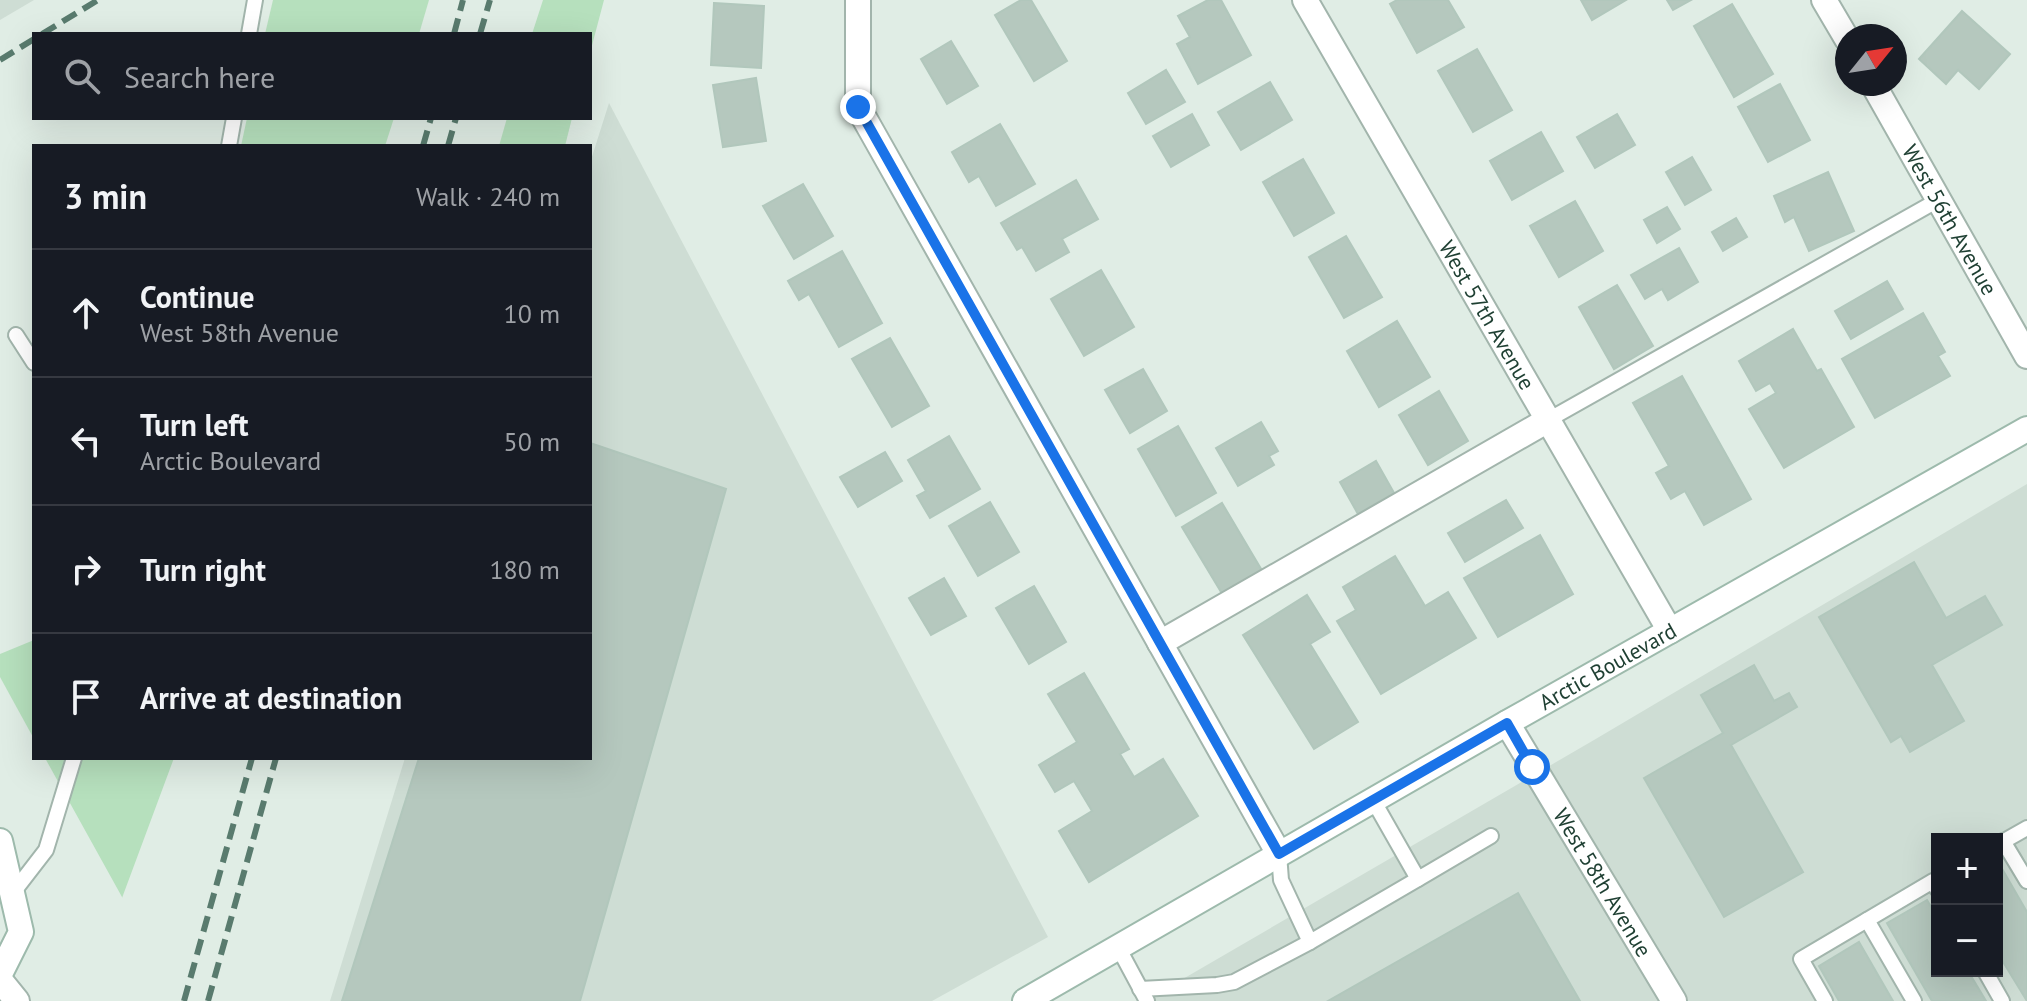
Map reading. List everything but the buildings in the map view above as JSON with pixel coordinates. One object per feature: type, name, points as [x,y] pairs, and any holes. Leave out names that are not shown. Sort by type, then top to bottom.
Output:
[{"type":"street","points":[[858,0],[858,107],[1279,854]]},
{"type":"street","name":"West 57th Avenue","points":[[1305,0],[1670,631]]},
{"type":"street","points":[[1824,0],[1838,24]]},
{"type":"street","name":"West 56th Avenue","points":[[1880,96],[2027,356]]},
{"type":"street","points":[[1160,643],[1548,420]]},
{"type":"street","name":"Arctic Boulevard","points":[[1025,1001],[1507,723],[2027,429]]},
{"type":"street","name":"West 58th Avenue","points":[[1507,723],[1674,1001]]},
{"type":"street","points":[[0,841],[21,932],[0,974]]},
{"type":"street","points":[[0,980],[17,1001]]},
{"type":"lane","points":[[249,32],[255,0]]},
{"type":"lane","points":[[229,144],[234,120]]},
{"type":"lane","points":[[1548,420],[1940,199]]},
{"type":"lane","points":[[16,335],[32,360]]},
{"type":"lane","points":[[12,894],[46,850],[73,760]]},
{"type":"lane","points":[[1373,800],[1418,879]]},
{"type":"lane","points":[[2003,841],[2027,828]]},
{"type":"lane","points":[[1118,947],[1144,995],[1234,982],[1310,942],[1491,836]]},
{"type":"lane","points":[[2003,847],[2027,881]]},
{"type":"lane","points":[[1279,854],[1281,880],[1310,942]]},
{"type":"lane","points":[[1825,1001],[1801,959],[1931,886]]},
{"type":"lane","points":[[1867,920],[1914,1001]]},
{"type":"lane","points":[[1988,977],[2002,1001]]},
{"type":"shaded area","points":[[0,0],[34,0],[0,20]]},
{"type":"shaded area","points":[[609,103],[1048,937],[932,1001],[330,1001],[404,760],[592,760],[592,157]]},
{"type":"shaded area","points":[[2027,484],[2027,1001],[1145,1001],[1594,740]]},
{"type":"green space","points":[[273,0],[429,0],[420,32],[265,32]]},
{"type":"green space","points":[[543,0],[604,0],[592,45],[592,32],[533,32]]},
{"type":"green space","points":[[247,120],[393,120],[386,144],[241,144]]},
{"type":"green space","points":[[506,120],[572,120],[566,144],[500,144]]},
{"type":"green space","points":[[32,641],[32,735],[0,677],[0,654]]},
{"type":"green space","points":[[46,760],[173,760],[122,897]]},
{"type":"railway","points":[[45,32],[98,0]]},
{"type":"railway","points":[[455,32],[463,0]]},
{"type":"railway","points":[[481,32],[490,0]]},
{"type":"railway","points":[[0,60],[32,40]]},
{"type":"railway","points":[[424,144],[430,120]]},
{"type":"railway","points":[[449,144],[455,120]]},
{"type":"railway","points":[[184,1001],[251,760]]},
{"type":"railway","points":[[208,1001],[275,760]]},
{"type":"route","points":[[858,107],[1279,854],[1507,723],[1532,767]]}]
